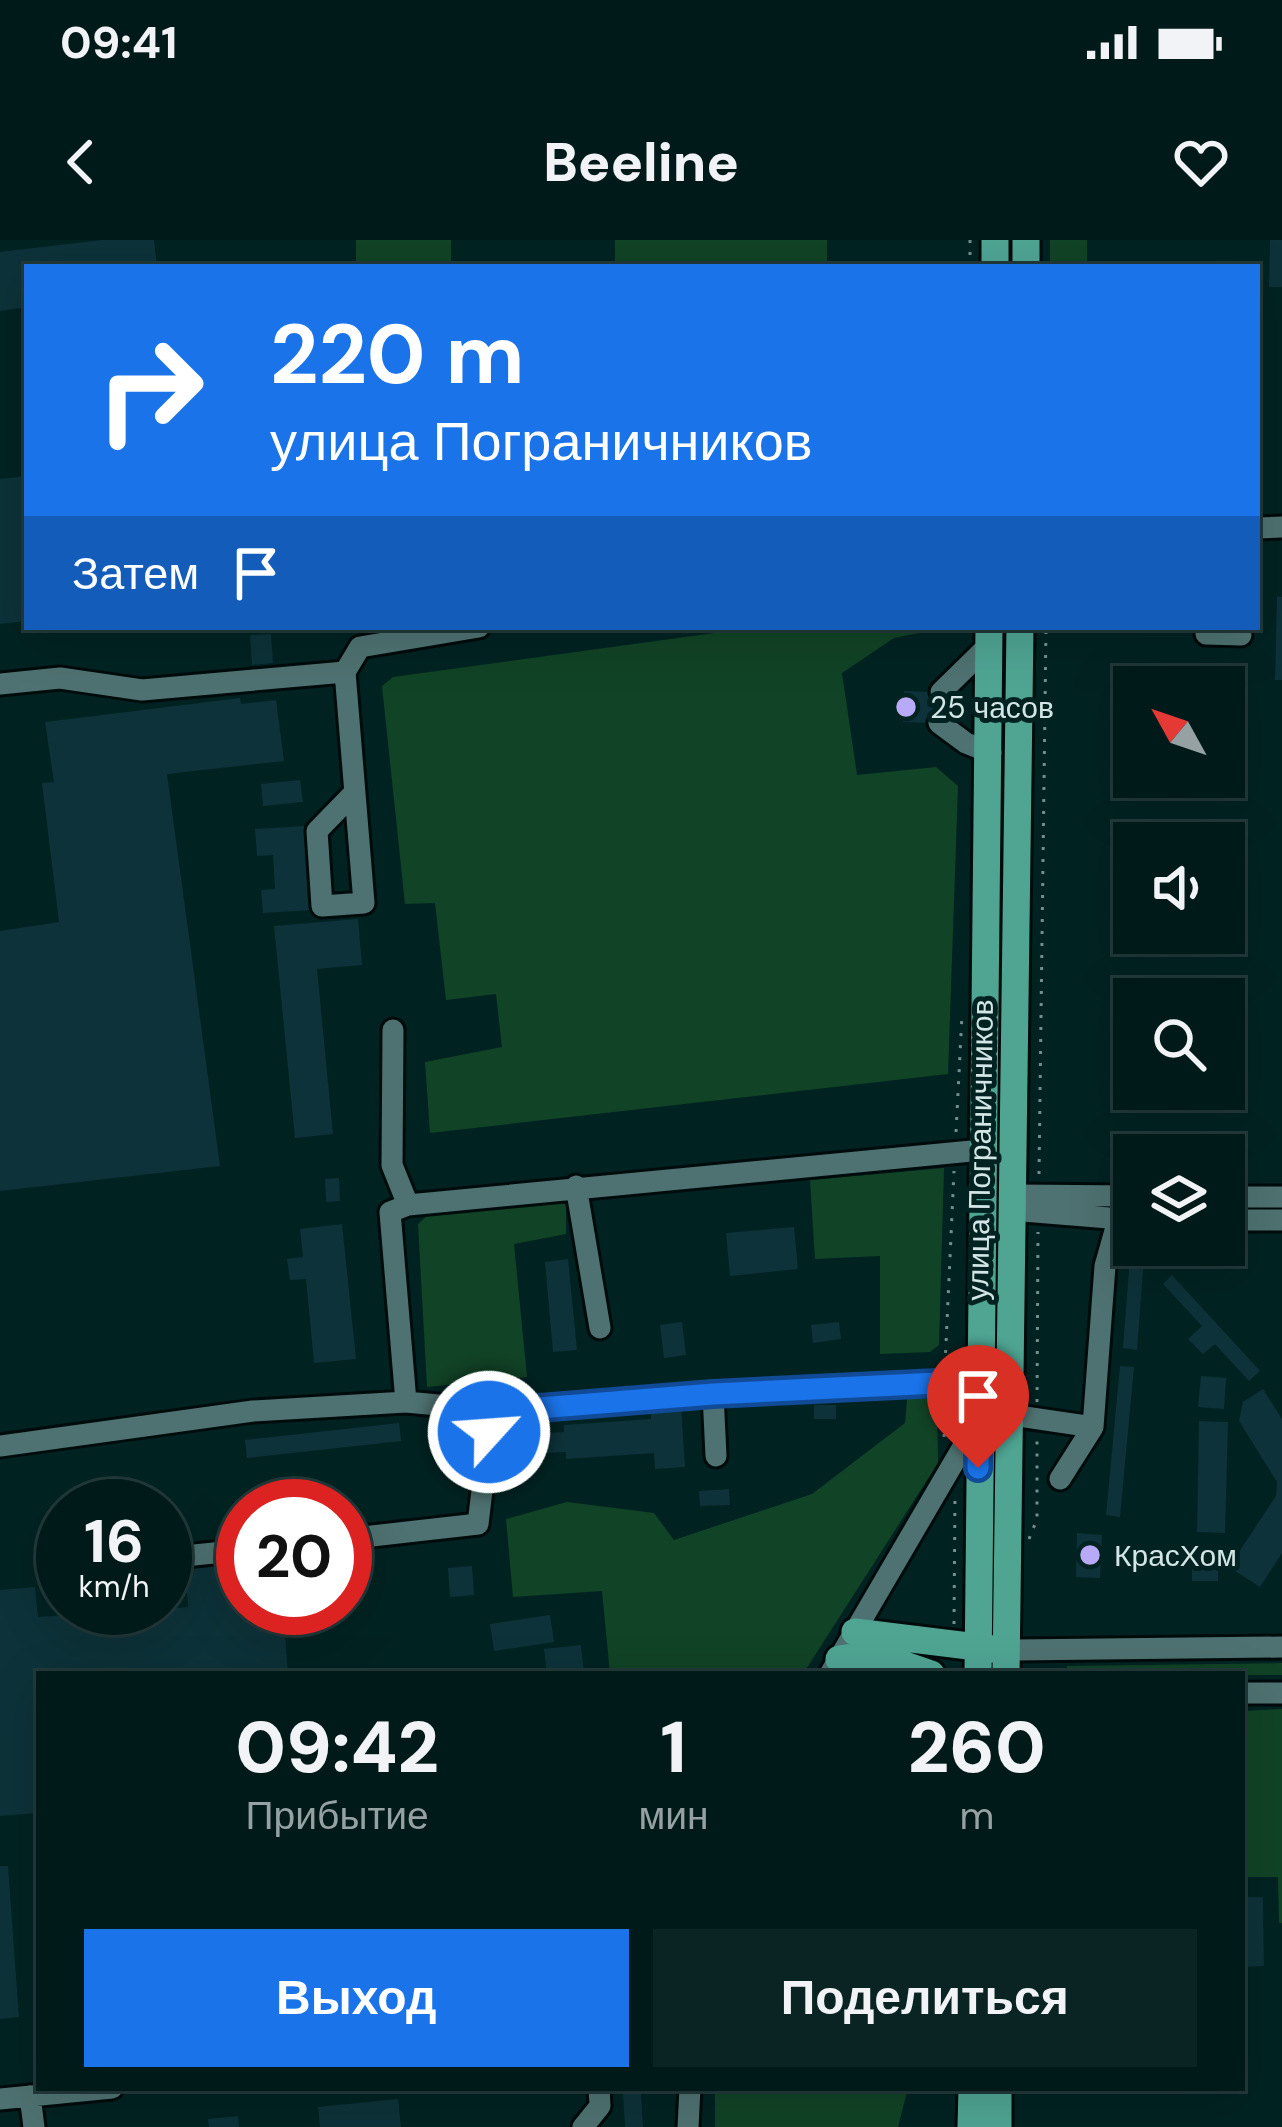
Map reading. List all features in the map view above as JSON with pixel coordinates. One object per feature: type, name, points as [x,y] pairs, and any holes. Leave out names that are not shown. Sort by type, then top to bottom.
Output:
[{"type":"main road","name":"улица Пограничников","points":[[984,1658],[1024,1416],[1024,1203],[1016,946],[1020,630]]},
{"type":"main road","name":"улица Пограничников","points":[[984,1658],[978,1420],[991,753],[989,636]]},
{"type":"main road","points":[[988,853],[1002,868],[1010,866],[1018,853]]},
{"type":"main road","points":[[985,956],[991,940],[1002,930],[1011,934],[1016,946]]},
{"type":"main road","points":[[855,1632],[984,1658]]},
{"type":"main road","points":[[834,1666],[873,1654],[922,1671]]},
{"type":"main road","points":[[971,2127],[972,2091]]},
{"type":"main road","points":[[998,2091],[998,2127]]},
{"type":"street","points":[[354,793],[317,831],[322,906],[364,903],[345,672],[360,646],[460,630]]},
{"type":"street","points":[[1206,630],[1206,634],[1241,635]]},
{"type":"street","points":[[941,692],[989,636]]},
{"type":"street","points":[[0,684],[60,678],[142,690],[345,672]]},
{"type":"street","points":[[939,724],[991,753]]},
{"type":"street","points":[[393,1030],[392,1165],[408,1204]]},
{"type":"street","points":[[406,1402],[390,1211],[408,1204],[577,1186],[982,1150]]},
{"type":"street","points":[[577,1186],[599,1328]]},
{"type":"street","points":[[1024,1203],[1113,1197]]},
{"type":"street","points":[[1245,1197],[1282,1197]]},
{"type":"street","points":[[1024,1203],[1113,1218]]},
{"type":"street","points":[[1245,1220],[1282,1220]]},
{"type":"street","points":[[1060,1479],[1093,1427],[1096,1265],[1113,1240]]},
{"type":"street","points":[[0,1446],[253,1412],[406,1402],[502,1411],[713,1394],[979,1381]]},
{"type":"street","points":[[713,1394],[716,1456]]},
{"type":"street","points":[[372,1536],[478,1524],[489,1432],[502,1411]]},
{"type":"street","points":[[1024,1416],[1093,1427]]},
{"type":"street","points":[[834,1666],[978,1420]]},
{"type":"street","points":[[984,1658],[1282,1647]]},
{"type":"street","points":[[1245,1694],[1282,1694]]},
{"type":"street","points":[[0,2099],[81,2091]]},
{"type":"street","points":[[583,2127],[600,2105],[598,2091]]},
{"type":"street","points":[[688,2127],[690,2091]]},
{"type":"street","points":[[30,2096],[34,2127]]},
{"type":"path","points":[[1027,1545],[1037,1519],[1024,1416],[1024,1203],[1046,630]]},
{"type":"path","points":[[950,1474],[956,1481],[984,1658]]},
{"type":"green space","points":[[356,240],[451,240],[451,264],[356,264]]},
{"type":"green space","points":[[615,240],[827,240],[827,264],[615,264]]},
{"type":"green space","points":[[1050,240],[1087,240],[1087,264],[1050,264]]},
{"type":"green space","points":[[736,630],[933,630],[894,638],[842,673],[857,775],[936,767],[958,786],[948,1074],[430,1133],[425,1062],[502,1047],[496,994],[446,1000],[435,903],[405,904],[382,686],[393,677]]},
{"type":"green space","points":[[944,1168],[939,1345],[930,1352],[880,1354],[880,1256],[815,1259],[810,1180]]},
{"type":"green space","points":[[566,1197],[566,1234],[514,1244],[527,1377],[427,1387],[418,1224],[431,1212]]},
{"type":"green space","points":[[937,1398],[938,1463],[805,1671],[610,1671],[602,1591],[513,1597],[506,1519],[567,1502],[654,1513],[674,1540],[812,1494],[905,1423],[907,1399]]},
{"type":"green space","points":[[1282,1663],[1282,1675],[1067,1671],[1067,1666]]},
{"type":"green space","points":[[1282,1709],[1282,1923],[1278,1877],[1245,1877],[1245,1711]]},
{"type":"green space","points":[[715,2091],[907,2091],[898,2127],[715,2127]]},
{"type":"building","points":[[102,240],[154,240],[157,264],[24,264],[24,307],[0,311],[0,252]]},
{"type":"building","points":[[1270,240],[1282,240],[1282,287],[1269,287]]},
{"type":"building","points":[[24,476],[24,621],[0,624],[0,479]]},
{"type":"building","points":[[1277,596],[1282,597],[1282,680],[1275,680]]},
{"type":"building","points":[[271,634],[273,663],[252,665],[250,635]]},
{"type":"building","points":[[904,691],[954,693],[953,724],[903,722]]},
{"type":"building","points":[[240,698],[241,704],[276,700],[284,761],[167,774],[220,1166],[0,1191],[0,931],[59,922],[42,783],[54,782],[45,722]]},
{"type":"building","points":[[300,780],[303,802],[263,806],[261,784]]},
{"type":"building","points":[[305,826],[311,910],[263,913],[261,890],[275,889],[273,855],[257,856],[255,829]]},
{"type":"building","points":[[358,919],[362,965],[317,969],[333,1134],[295,1138],[274,926]]},
{"type":"building","points":[[339,1178],[340,1201],[326,1202],[325,1179]]},
{"type":"building","points":[[342,1224],[356,1359],[314,1363],[306,1279],[290,1280],[287,1259],[303,1257],[300,1229]]},
{"type":"building","points":[[794,1227],[798,1269],[730,1276],[726,1233]]},
{"type":"building","points":[[568,1259],[577,1350],[553,1352],[545,1262]]},
{"type":"building","points":[[1129,1266],[1143,1266],[1137,1350],[1123,1348]]},
{"type":"building","points":[[1172,1275],[1260,1371],[1249,1381],[1215,1344],[1203,1354],[1188,1339],[1202,1326],[1163,1284]]},
{"type":"building","points":[[682,1322],[686,1355],[664,1358],[660,1325]]},
{"type":"building","points":[[839,1322],[841,1339],[813,1343],[811,1325]]},
{"type":"building","points":[[1120,1366],[1134,1367],[1120,1517],[1106,1515]]},
{"type":"building","points":[[1201,1376],[1226,1378],[1224,1409],[1198,1407]]},
{"type":"building","points":[[1263,1389],[1282,1419],[1282,1553],[1260,1587],[1229,1567],[1276,1496],[1277,1482],[1239,1421],[1243,1402]]},
{"type":"building","points":[[814,1405],[836,1405],[836,1419],[814,1419]]},
{"type":"building","points":[[681,1406],[685,1467],[655,1469],[654,1453],[566,1459],[566,1452],[546,1453],[544,1433],[564,1432],[564,1425],[651,1419],[651,1408]]},
{"type":"building","points":[[1199,1421],[1228,1422],[1225,1533],[1197,1532]]},
{"type":"building","points":[[399,1423],[401,1441],[247,1458],[245,1440]]},
{"type":"building","points":[[729,1489],[730,1505],[700,1506],[699,1491]]},
{"type":"building","points":[[1077,1533],[1102,1535],[1100,1578],[1076,1577]]},
{"type":"building","points":[[1192,1551],[1218,1551],[1218,1581],[1192,1581]]},
{"type":"building","points":[[216,1566],[216,1635],[285,1635],[288,1671],[36,1671],[36,1813],[0,1816],[0,1590],[35,1587],[36,1635],[192,1635],[192,1568]]},
{"type":"building","points":[[472,1566],[474,1595],[450,1597],[448,1568]]},
{"type":"building","points":[[550,1615],[554,1642],[494,1651],[490,1624]]},
{"type":"building","points":[[581,1645],[584,1671],[547,1671],[544,1649]]},
{"type":"building","points":[[0,1866],[8,1866],[19,2017],[0,2019]]},
{"type":"building","points":[[1245,1897],[1263,1897],[1264,1966],[1245,1967]]},
{"type":"building","points":[[641,2093],[643,2127],[625,2127],[623,2094]]},
{"type":"building","points":[[398,2099],[401,2127],[320,2127],[318,2107]]},
{"type":"building","points":[[238,2116],[239,2127],[209,2127],[208,2119]]},
{"type":"place","name":"25 часов","points":[[906,707]]},
{"type":"place","name":"КрасХом","points":[[1090,1555]]},
{"type":"route","points":[[489,1432],[502,1411],[713,1394],[979,1381],[978,1468]]}]
